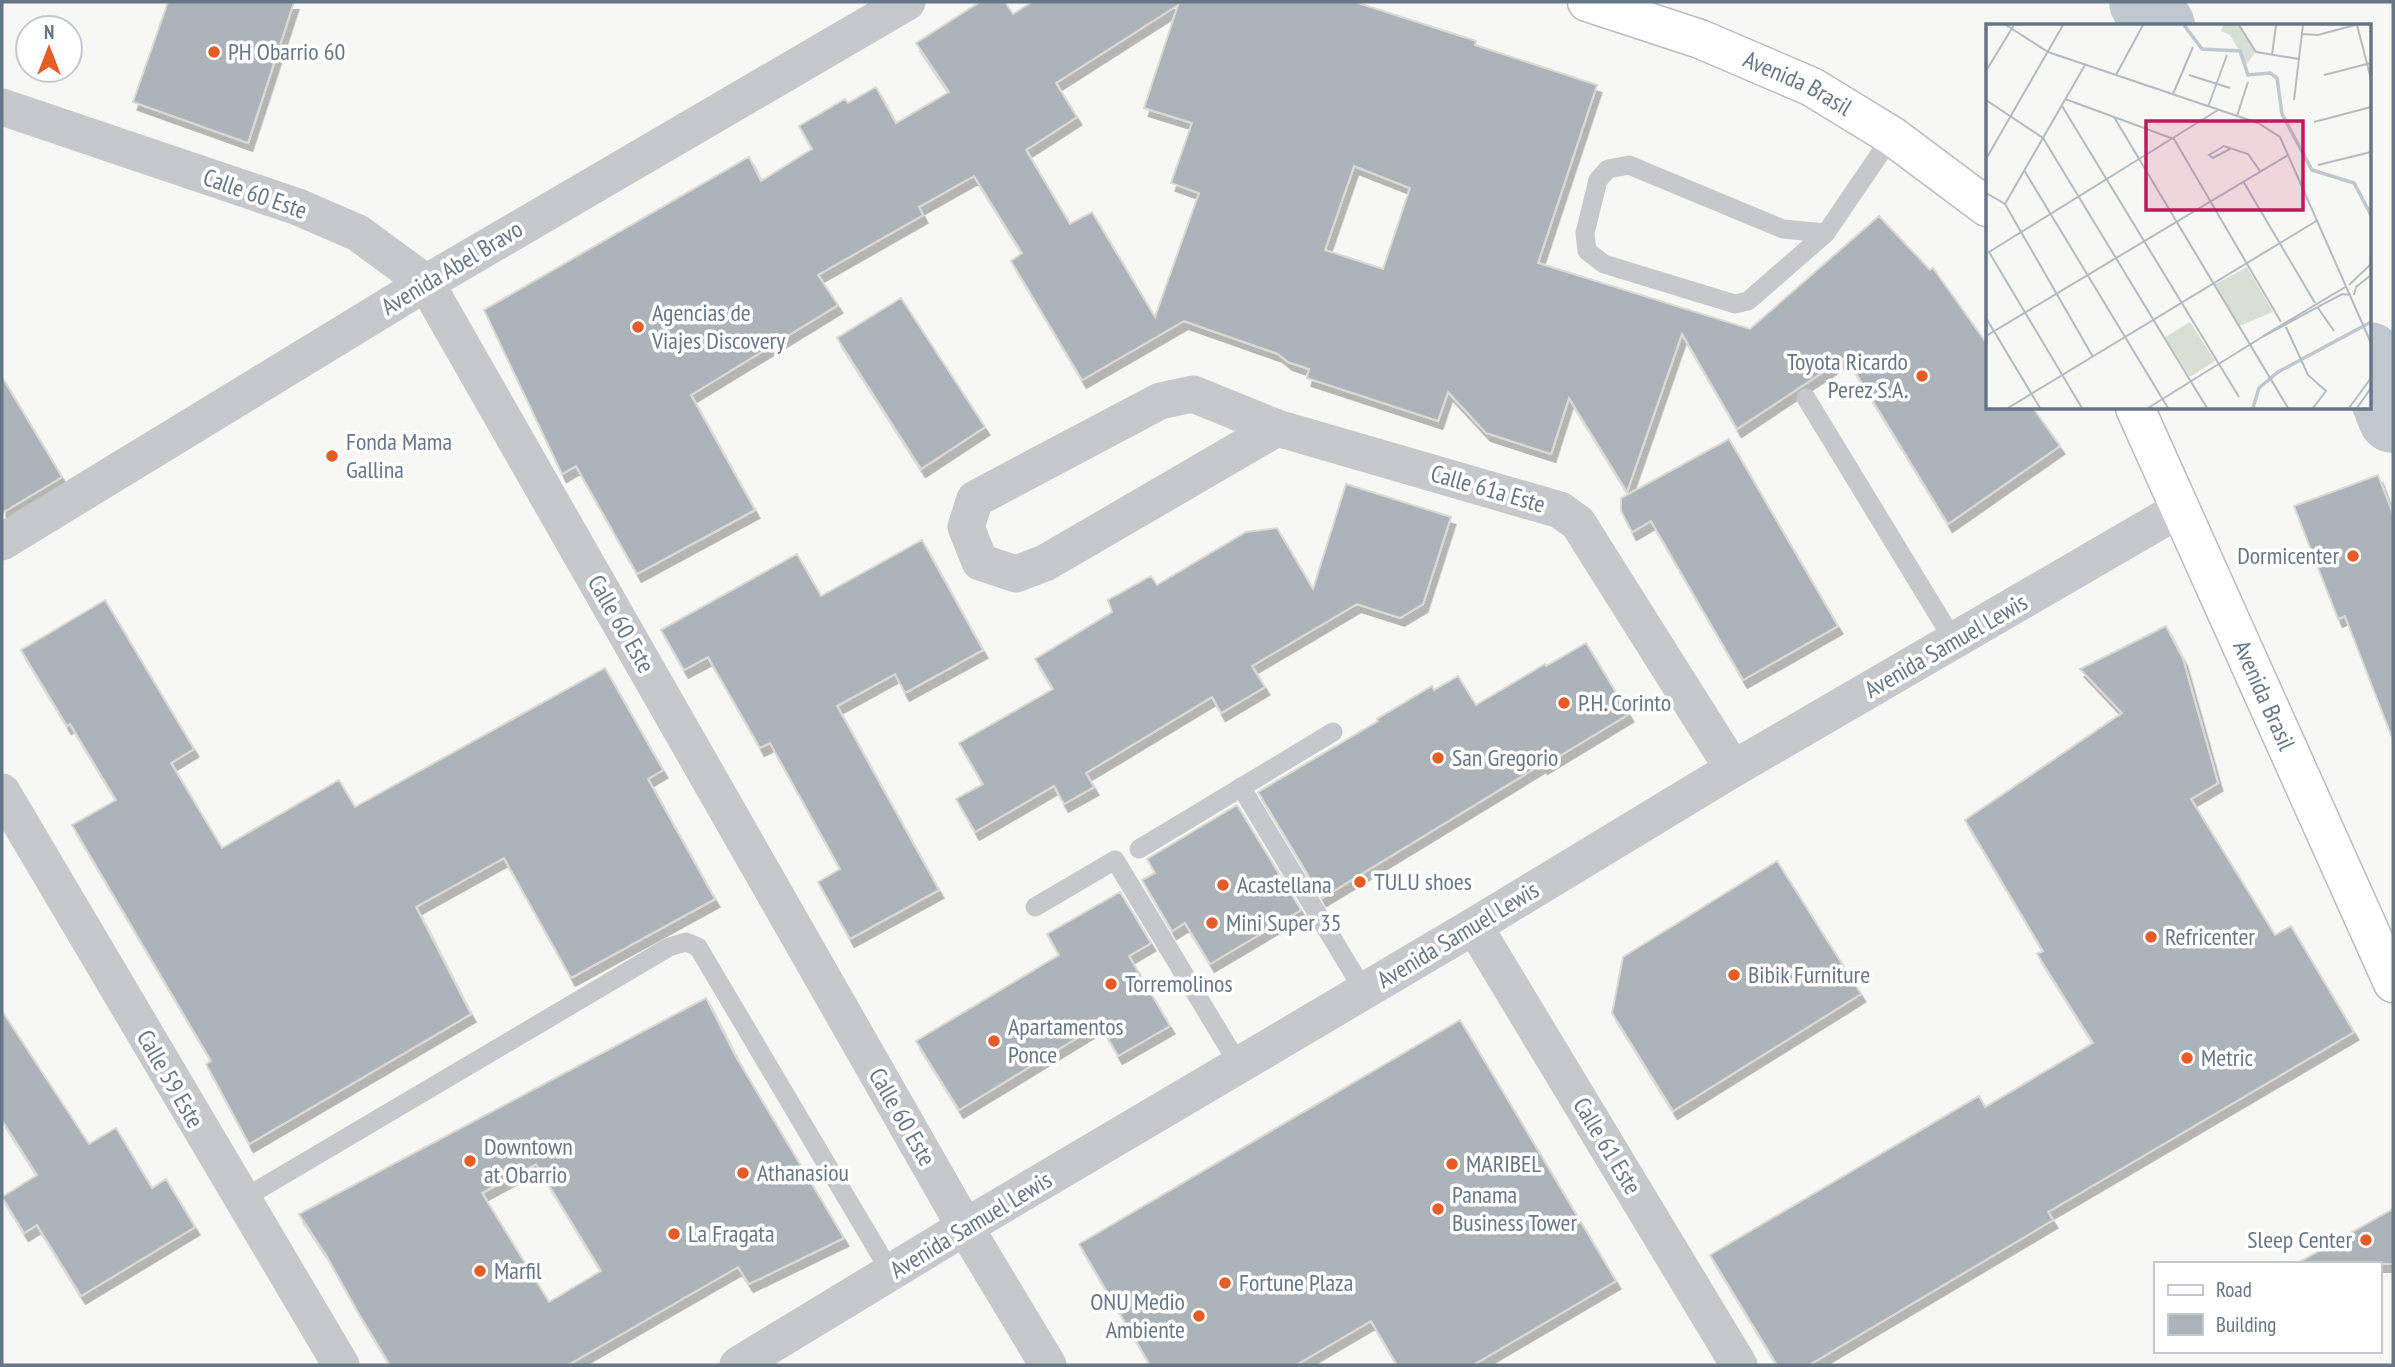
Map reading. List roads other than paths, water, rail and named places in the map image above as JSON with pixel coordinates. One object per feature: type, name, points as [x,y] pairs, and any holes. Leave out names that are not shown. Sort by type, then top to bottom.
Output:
[{"type":"main road","name":"Avenida Brasil","points":[[1587,2],[1700,39],[1812,87],[1892,136],[1986,206]]},
{"type":"main road","name":"Avenida Brasil","points":[[2136,410],[2393,983]]},
{"type":"street","name":"Avenida Abel Bravo","points":[[2,542],[426,283],[906,2]]},
{"type":"street","name":"Calle 60 Este","points":[[2,107],[298,207],[358,233],[426,283],[965,1227],[1048,1365]]},
{"type":"street","name":"Calle 61a Este","points":[[1277,428],[1045,563],[1016,574],[980,562],[966,527],[975,499],[1160,401],[1193,394],[1277,428],[1560,510],[1578,523],[1733,769]]},
{"type":"street","name":"Avenida Samuel Lewis","points":[[738,1365],[965,1227],[1475,926],[1733,769],[2180,509]]},
{"type":"street","name":"Calle 59 Este","points":[[2,792],[341,1365]]},
{"type":"street","name":"Calle 61 Este","points":[[1475,926],[1739,1365]]},
{"type":"lane","points":[[1826,233],[1783,229],[1629,165],[1608,169],[1598,180],[1585,233],[1587,251],[1604,264],[1735,304],[1748,301],[1826,233],[1892,136]]},
{"type":"lane","points":[[1807,398],[1954,641]]},
{"type":"lane","points":[[1139,849],[1333,732]]},
{"type":"lane","points":[[1241,787],[1364,991]]},
{"type":"lane","points":[[1035,907],[1115,860],[1238,1065]]},
{"type":"lane","points":[[241,1200],[669,947],[686,942],[698,947],[891,1273]]},
{"type":"waterway","points":[[2144,2],[2159,24]]},
{"type":"waterway","points":[[2370,360],[2393,418]]},
{"type":"place","name":"PH Obarrio 60","points":[[214,52]]},
{"type":"place","name":"Agencias de Viajes Discovery","points":[[638,327]]},
{"type":"place","name":"Toyota Ricardo Perez S.A.","points":[[1922,376]]},
{"type":"place","name":"Fonda Mama Gallina","points":[[332,456]]},
{"type":"place","name":"Dormicenter","points":[[2353,556]]},
{"type":"place","name":"P.H. Corinto","points":[[1564,703]]},
{"type":"place","name":"San Gregorio","points":[[1438,758]]},
{"type":"place","name":"TULU shoes","points":[[1360,882]]},
{"type":"place","name":"Acastellana","points":[[1223,885]]},
{"type":"place","name":"Mini Super 35","points":[[1212,923]]},
{"type":"place","name":"Refricenter","points":[[2151,937]]},
{"type":"place","name":"Bibik Furniture","points":[[1734,975]]},
{"type":"place","name":"Torremolinos","points":[[1111,984]]},
{"type":"place","name":"Apartamentos Ponce","points":[[994,1041]]},
{"type":"place","name":"Metric","points":[[2187,1058]]},
{"type":"place","name":"Downtown at Obarrio","points":[[470,1161]]},
{"type":"place","name":"MARIBEL","points":[[1452,1164]]},
{"type":"place","name":"Athanasiou","points":[[743,1173]]},
{"type":"place","name":"Panama Business Tower","points":[[1438,1209]]},
{"type":"place","name":"La Fragata","points":[[674,1234]]},
{"type":"place","name":"Sleep Center","points":[[2366,1240]]},
{"type":"place","name":"Marfil","points":[[480,1271]]},
{"type":"place","name":"Fortune Plaza","points":[[1225,1283]]},
{"type":"place","name":"ONU Medio Ambiente","points":[[1199,1316]]}]
